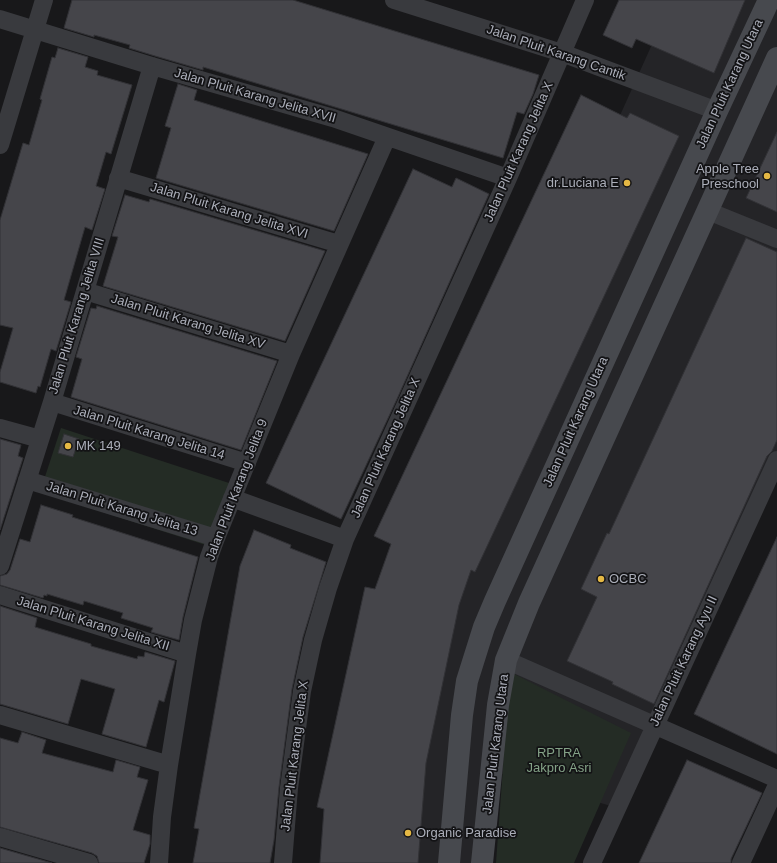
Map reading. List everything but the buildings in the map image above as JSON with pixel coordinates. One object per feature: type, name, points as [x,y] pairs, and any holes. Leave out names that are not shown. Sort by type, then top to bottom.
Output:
[{"type":"street","points":[[0,145],[44,0]]},
{"type":"street","name":"Jalan Pluit Karang Cantik","points":[[394,0],[562,53],[717,111]]},
{"type":"street","name":"Jalan Pluit Karang Jelita X","points":[[283,863],[289,788],[302,691],[328,588],[345,539],[508,178],[585,0]]},
{"type":"street","name":"Jalan Pluit Karang Utara","points":[[449,863],[462,715],[467,681],[476,651],[495,601],[768,0]]},
{"type":"street","name":"Jalan Pluit Karang Jelita XVII","points":[[0,19],[152,66],[333,118],[508,178]]},
{"type":"street","name":"Jalan Pluit Karang Utara","points":[[482,863],[498,705],[506,660],[529,603],[609,425],[777,58]]},
{"type":"street","name":"Jalan Pluit Karang Jelita VIII","points":[[0,566],[52,402],[152,66]]},
{"type":"street","name":"Jalan Pluit Karang Jelita 9","points":[[159,863],[162,817],[168,765],[187,654],[195,613],[216,538],[291,354],[387,137]]},
{"type":"street","name":"Jalan Pluit Karang Jelita XVI","points":[[118,178],[339,244]]},
{"type":"street","points":[[708,211],[777,239]]},
{"type":"street","name":"Jalan Pluit Karang Jelita XV","points":[[85,291],[291,354]]},
{"type":"street","name":"Jalan Pluit Karang Jelita 14","points":[[52,402],[246,463]]},
{"type":"street","points":[[581,411],[609,425]]},
{"type":"street","points":[[0,428],[40,439]]},
{"type":"street","name":"Jalan Pluit Karang Ayu II","points":[[592,863],[777,460]]},
{"type":"street","name":"Jalan Pluit Karang Jelita 13","points":[[28,480],[216,538]]},
{"type":"street","points":[[232,498],[345,539]]},
{"type":"street","name":"Jalan Pluit Karang Jelita XII","points":[[0,595],[187,654]]},
{"type":"street","points":[[506,660],[777,779]]},
{"type":"street","points":[[0,715],[168,765]]},
{"type":"street","points":[[741,863],[777,785]]},
{"type":"street","points":[[0,837],[88,863]]},
{"type":"shaded area","points":[[672,0],[777,0],[777,455],[618,808],[487,770],[482,863],[359,863],[418,564]]},
{"type":"green space","points":[[61,428],[232,484],[212,547],[40,492]]},
{"type":"green space","name":"RPTRA Jakpro Asri","points":[[510,672],[631,733],[574,863],[496,863]]},
{"type":"place","name":"Apple Tree Preschool","points":[[767,176]]},
{"type":"place","name":"dr.Luciana E","points":[[627,183]]},
{"type":"place","name":"MK 149","points":[[68,446]]},
{"type":"place","name":"OCBC","points":[[601,579]]},
{"type":"place","name":"Organic Paradise","points":[[408,833]]}]
